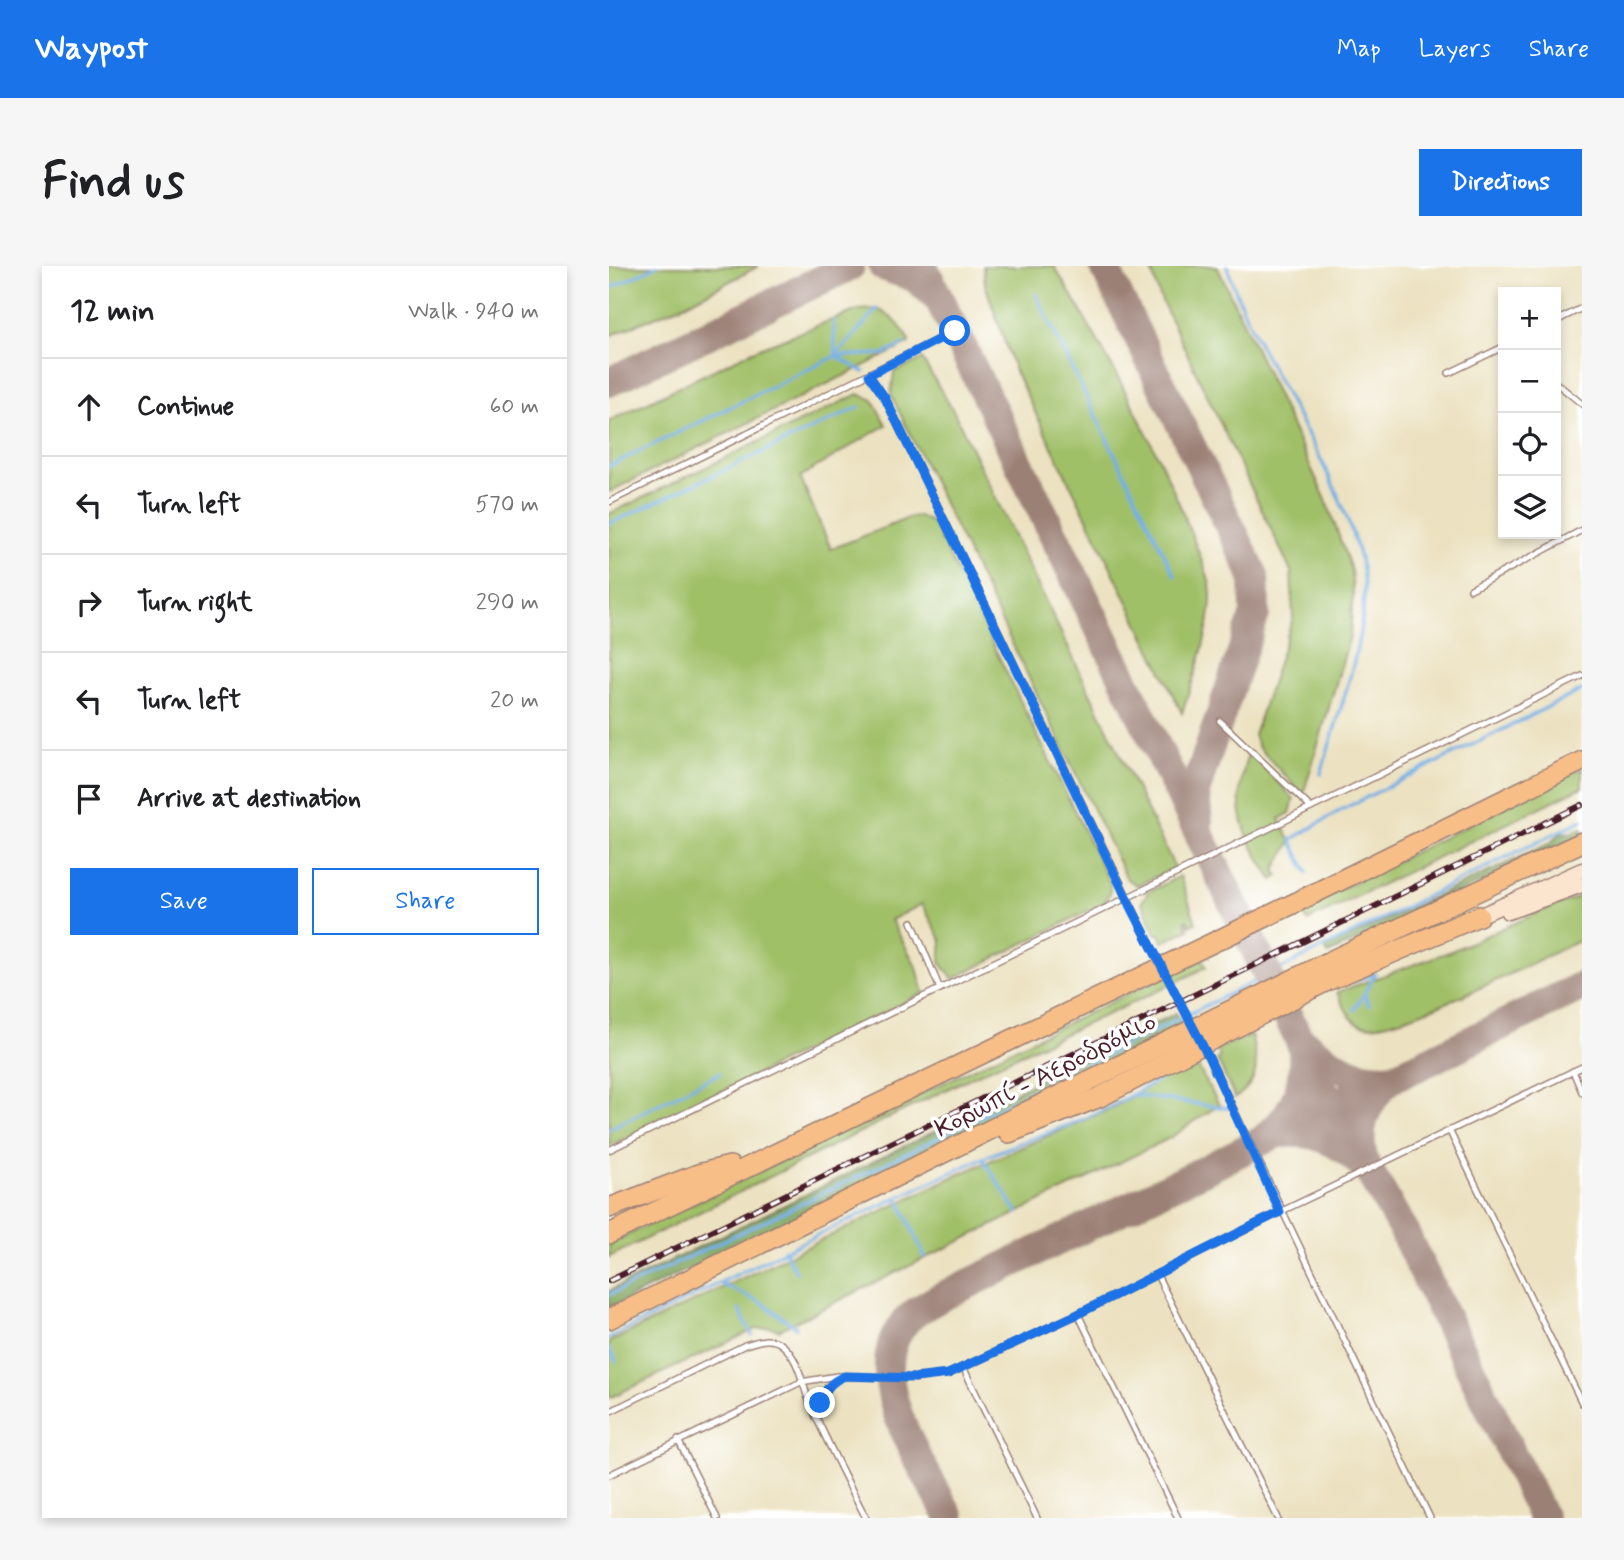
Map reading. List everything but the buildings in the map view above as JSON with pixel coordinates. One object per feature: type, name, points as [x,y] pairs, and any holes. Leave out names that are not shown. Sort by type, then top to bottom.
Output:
[{"type":"highway","name":"Κορωπί - Αεροδρόμιο","points":[[609,1234],[1297,902],[1582,761]]},
{"type":"highway","name":"Κορωπί - Αεροδρόμιο","points":[[613,1318],[1330,961],[1582,842]]},
{"type":"highway","points":[[926,1164],[1100,1097],[1327,981],[1479,916]]},
{"type":"highway","points":[[609,1208],[698,1174],[765,1158]]},
{"type":"street","points":[[1479,916],[1582,870]]},
{"type":"street","points":[[1479,916],[1512,911],[1582,885]]},
{"type":"lane","points":[[1561,318],[1582,308]]},
{"type":"lane","points":[[609,502],[955,331]]},
{"type":"lane","points":[[1449,373],[1498,349]]},
{"type":"lane","points":[[869,375],[891,411],[1127,899],[1209,1058],[1280,1212],[1430,1518]]},
{"type":"lane","points":[[1561,387],[1582,404]]},
{"type":"lane","points":[[1471,589],[1582,530]]},
{"type":"lane","points":[[609,1150],[1582,676]]},
{"type":"lane","points":[[1220,721],[1311,808]]},
{"type":"lane","points":[[912,922],[940,989]]},
{"type":"lane","points":[[609,1475],[801,1382],[845,1376],[915,1378],[948,1374],[1078,1314],[1280,1212],[1582,1067]]},
{"type":"lane","points":[[1573,1071],[1582,1092]]},
{"type":"lane","points":[[1450,1132],[1582,1403]]},
{"type":"lane","points":[[1157,1275],[1278,1518]]},
{"type":"lane","points":[[1078,1314],[1178,1518]]},
{"type":"lane","points":[[609,1412],[745,1345],[775,1340],[791,1354],[816,1417],[866,1518]]},
{"type":"lane","points":[[963,1367],[1037,1518]]},
{"type":"lane","points":[[816,1417],[824,1392],[835,1379],[845,1376]]},
{"type":"lane","points":[[678,1440],[717,1518]]},
{"type":"green space","points":[[609,266],[759,266],[686,304],[609,336]]},
{"type":"green space","points":[[983,266],[1054,266],[1112,367],[1165,471],[1203,563],[1211,592],[1204,642],[1182,713],[1014,369],[985,284]]},
{"type":"green space","points":[[1150,266],[1217,266],[1326,500],[1351,570],[1353,593],[1350,636],[1303,795],[1258,747],[1254,735],[1293,618],[1291,571],[1160,297]]},
{"type":"green space","points":[[877,309],[896,322],[909,341],[908,344],[609,492],[609,421],[757,349],[858,310]]},
{"type":"green space","points":[[922,359],[954,412],[1175,868],[1137,885],[1127,879],[891,395],[894,372]]},
{"type":"green space","points":[[858,394],[873,400],[886,425],[800,477],[831,549],[911,517],[919,516],[933,523],[1110,883],[1110,893],[1104,903],[953,979],[940,962],[942,941],[922,904],[891,920],[917,968],[924,993],[609,1146],[609,514]]},
{"type":"green space","points":[[1250,752],[1294,799],[1290,813],[1279,819],[1291,842],[1275,869],[1278,876],[1273,880],[1251,844],[1242,819],[1240,792]]},
{"type":"green space","points":[[1582,768],[1582,787],[1307,921],[1301,909]]},
{"type":"green space","points":[[1582,828],[1582,835],[1328,954],[1325,948],[1549,844],[1562,832],[1570,833]]},
{"type":"green space","points":[[1180,876],[1196,923],[1190,925],[1185,921],[1189,929],[1163,942],[1160,934],[1156,934],[1142,902],[1148,892]]},
{"type":"green space","points":[[1582,896],[1582,939],[1437,1006],[1380,1025],[1362,1025],[1350,1016],[1337,992],[1449,952]]},
{"type":"green space","points":[[1202,958],[1206,967],[980,1073],[609,1257],[609,1244]]},
{"type":"green space","points":[[1176,1013],[1182,1025],[609,1308],[609,1291]]},
{"type":"green space","points":[[1251,1035],[1256,1062],[1253,1078],[1235,1098],[1217,1059],[1220,1057],[1217,1049]]},
{"type":"green space","points":[[1194,1060],[1219,1105],[1170,1138],[779,1330],[771,1327],[756,1329],[609,1398],[609,1342],[955,1176],[1112,1108]]},
{"type":"waterway","points":[[609,289],[656,266]]},
{"type":"waterway","points":[[1227,266],[1253,331],[1335,489],[1361,566],[1364,594],[1359,640],[1321,774]]},
{"type":"waterway","points":[[1036,295],[1175,576]]},
{"type":"waterway","points":[[836,356],[877,309]]},
{"type":"waterway","points":[[609,466],[836,356],[833,320]]},
{"type":"waterway","points":[[864,372],[836,356],[884,354],[905,344]]},
{"type":"waterway","points":[[609,524],[859,407]]},
{"type":"waterway","points":[[1307,872],[1291,840],[1343,809],[1582,690]]},
{"type":"waterway","points":[[609,1295],[895,1159],[1582,820]]},
{"type":"waterway","points":[[1345,983],[1375,974],[1364,994]]},
{"type":"waterway","points":[[1354,1010],[1364,994],[1369,1005]]},
{"type":"waterway","points":[[609,1129],[720,1073]]},
{"type":"waterway","points":[[1171,1073],[1132,1095],[1227,1108]]},
{"type":"waterway","points":[[609,1338],[926,1184],[1132,1095]]},
{"type":"waterway","points":[[982,1158],[1018,1213]]},
{"type":"waterway","points":[[898,1198],[925,1257]]},
{"type":"waterway","points":[[784,1250],[796,1272]]},
{"type":"waterway","points":[[719,1283],[762,1303],[796,1327]]},
{"type":"waterway","points":[[739,1310],[752,1335]]},
{"type":"waterway","points":[[609,1349],[616,1361]]},
{"type":"taxiway","points":[[609,382],[850,266]]},
{"type":"taxiway","points":[[883,266],[914,277],[936,296]]},
{"type":"taxiway","points":[[923,266],[1331,1105],[1402,1228],[1543,1518]]},
{"type":"taxiway","points":[[1104,266],[1254,576],[1255,614],[1195,793],[1198,823]]},
{"type":"taxiway","points":[[950,1518],[914,1451],[893,1399],[889,1374],[891,1350],[900,1329],[914,1314],[943,1296],[1205,1170],[1331,1105],[1419,1066],[1582,986]]},
{"type":"taxiway","points":[[1302,1041],[1344,1069],[1367,1076],[1392,1077],[1374,1097],[1363,1119],[1361,1144],[1367,1170],[1345,1150],[1322,1138],[1297,1133],[1268,1135],[1287,1116],[1298,1093],[1303,1068],[1302,1041]]},
{"type":"railway","points":[[609,1281],[1582,805]]},
{"type":"route","points":[[820,1403],[824,1392],[835,1379],[845,1376],[915,1378],[948,1374],[1078,1314],[1280,1212],[1209,1058],[1127,899],[885,398],[869,375],[955,331]]}]
